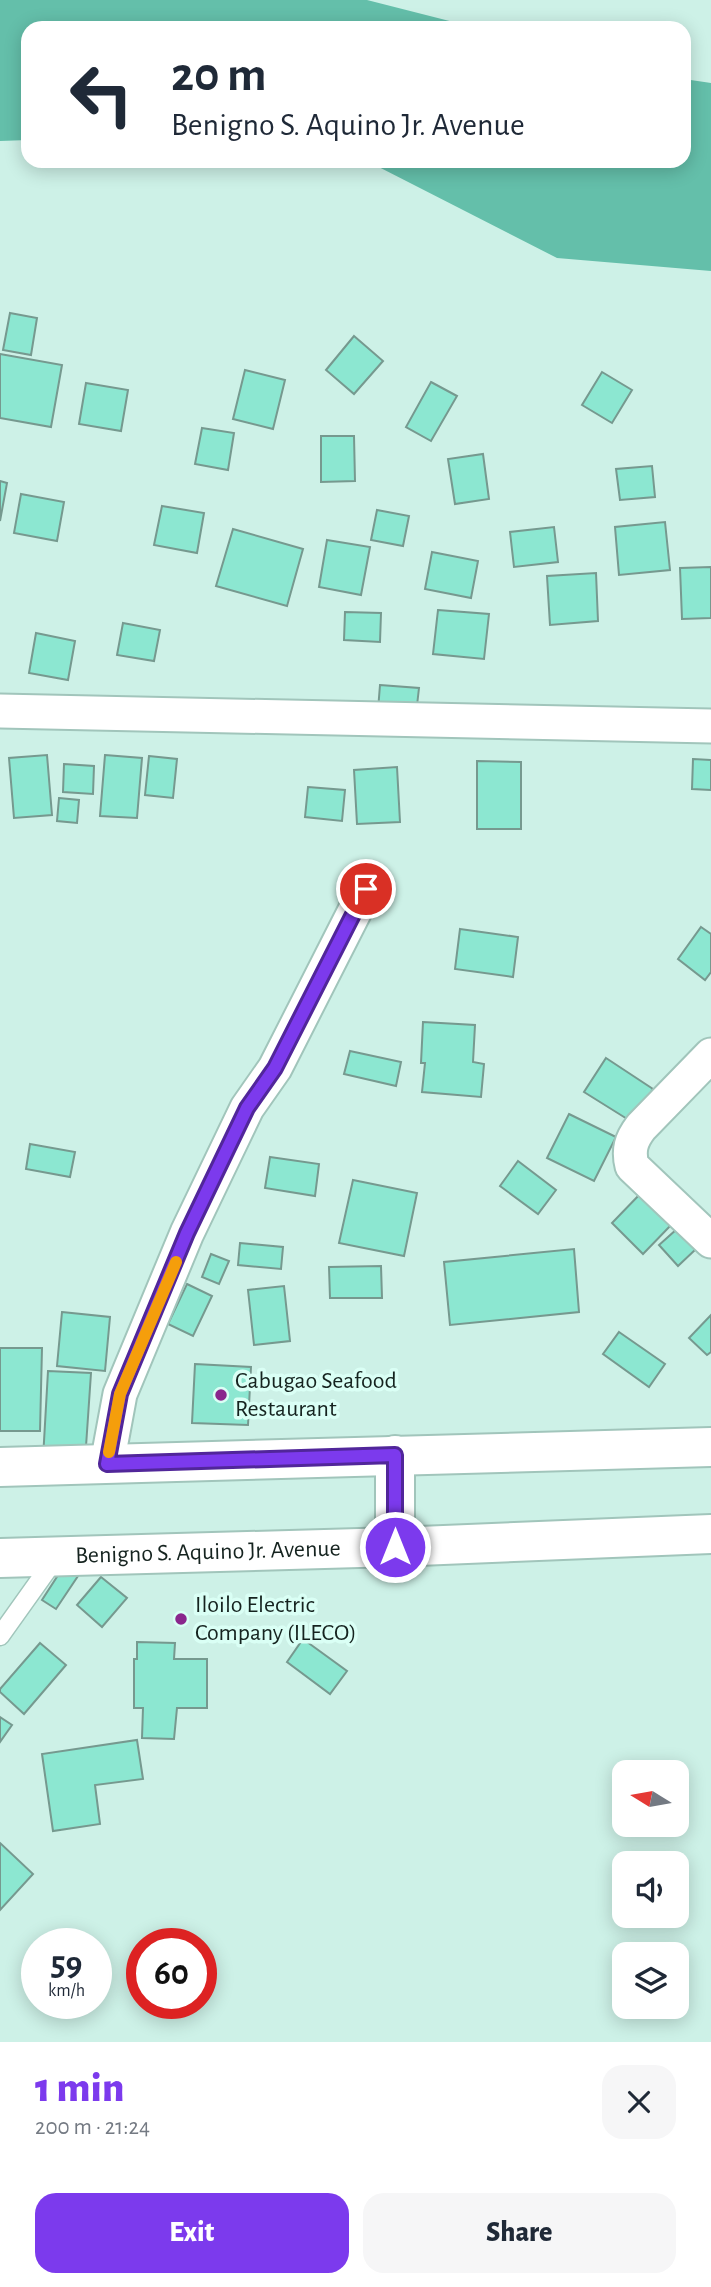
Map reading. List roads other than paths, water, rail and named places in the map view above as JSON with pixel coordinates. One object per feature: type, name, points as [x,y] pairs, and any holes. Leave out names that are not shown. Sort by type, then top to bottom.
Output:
[{"type":"main road","points":[[0,1467],[711,1447]]},
{"type":"main road","points":[[395,1455],[395,1547]]},
{"type":"main road","name":"Benigno S. Aquino Jr. Avenue","points":[[0,1558],[395,1547],[711,1534]]},
{"type":"street","points":[[0,711],[711,726]]},
{"type":"street","points":[[107,1464],[120,1394],[187,1233],[247,1108],[275,1068],[366,889]]},
{"type":"street","points":[[711,1055],[641,1126],[628,1152],[632,1166],[711,1241]]},
{"type":"lane","points":[[0,1636],[57,1556]]},
{"type":"place","name":"Cabugao Seafood Restaurant","points":[[221,1395]]},
{"type":"place","name":"Iloilo Electric Company (ILECO)","points":[[181,1619]]}]
